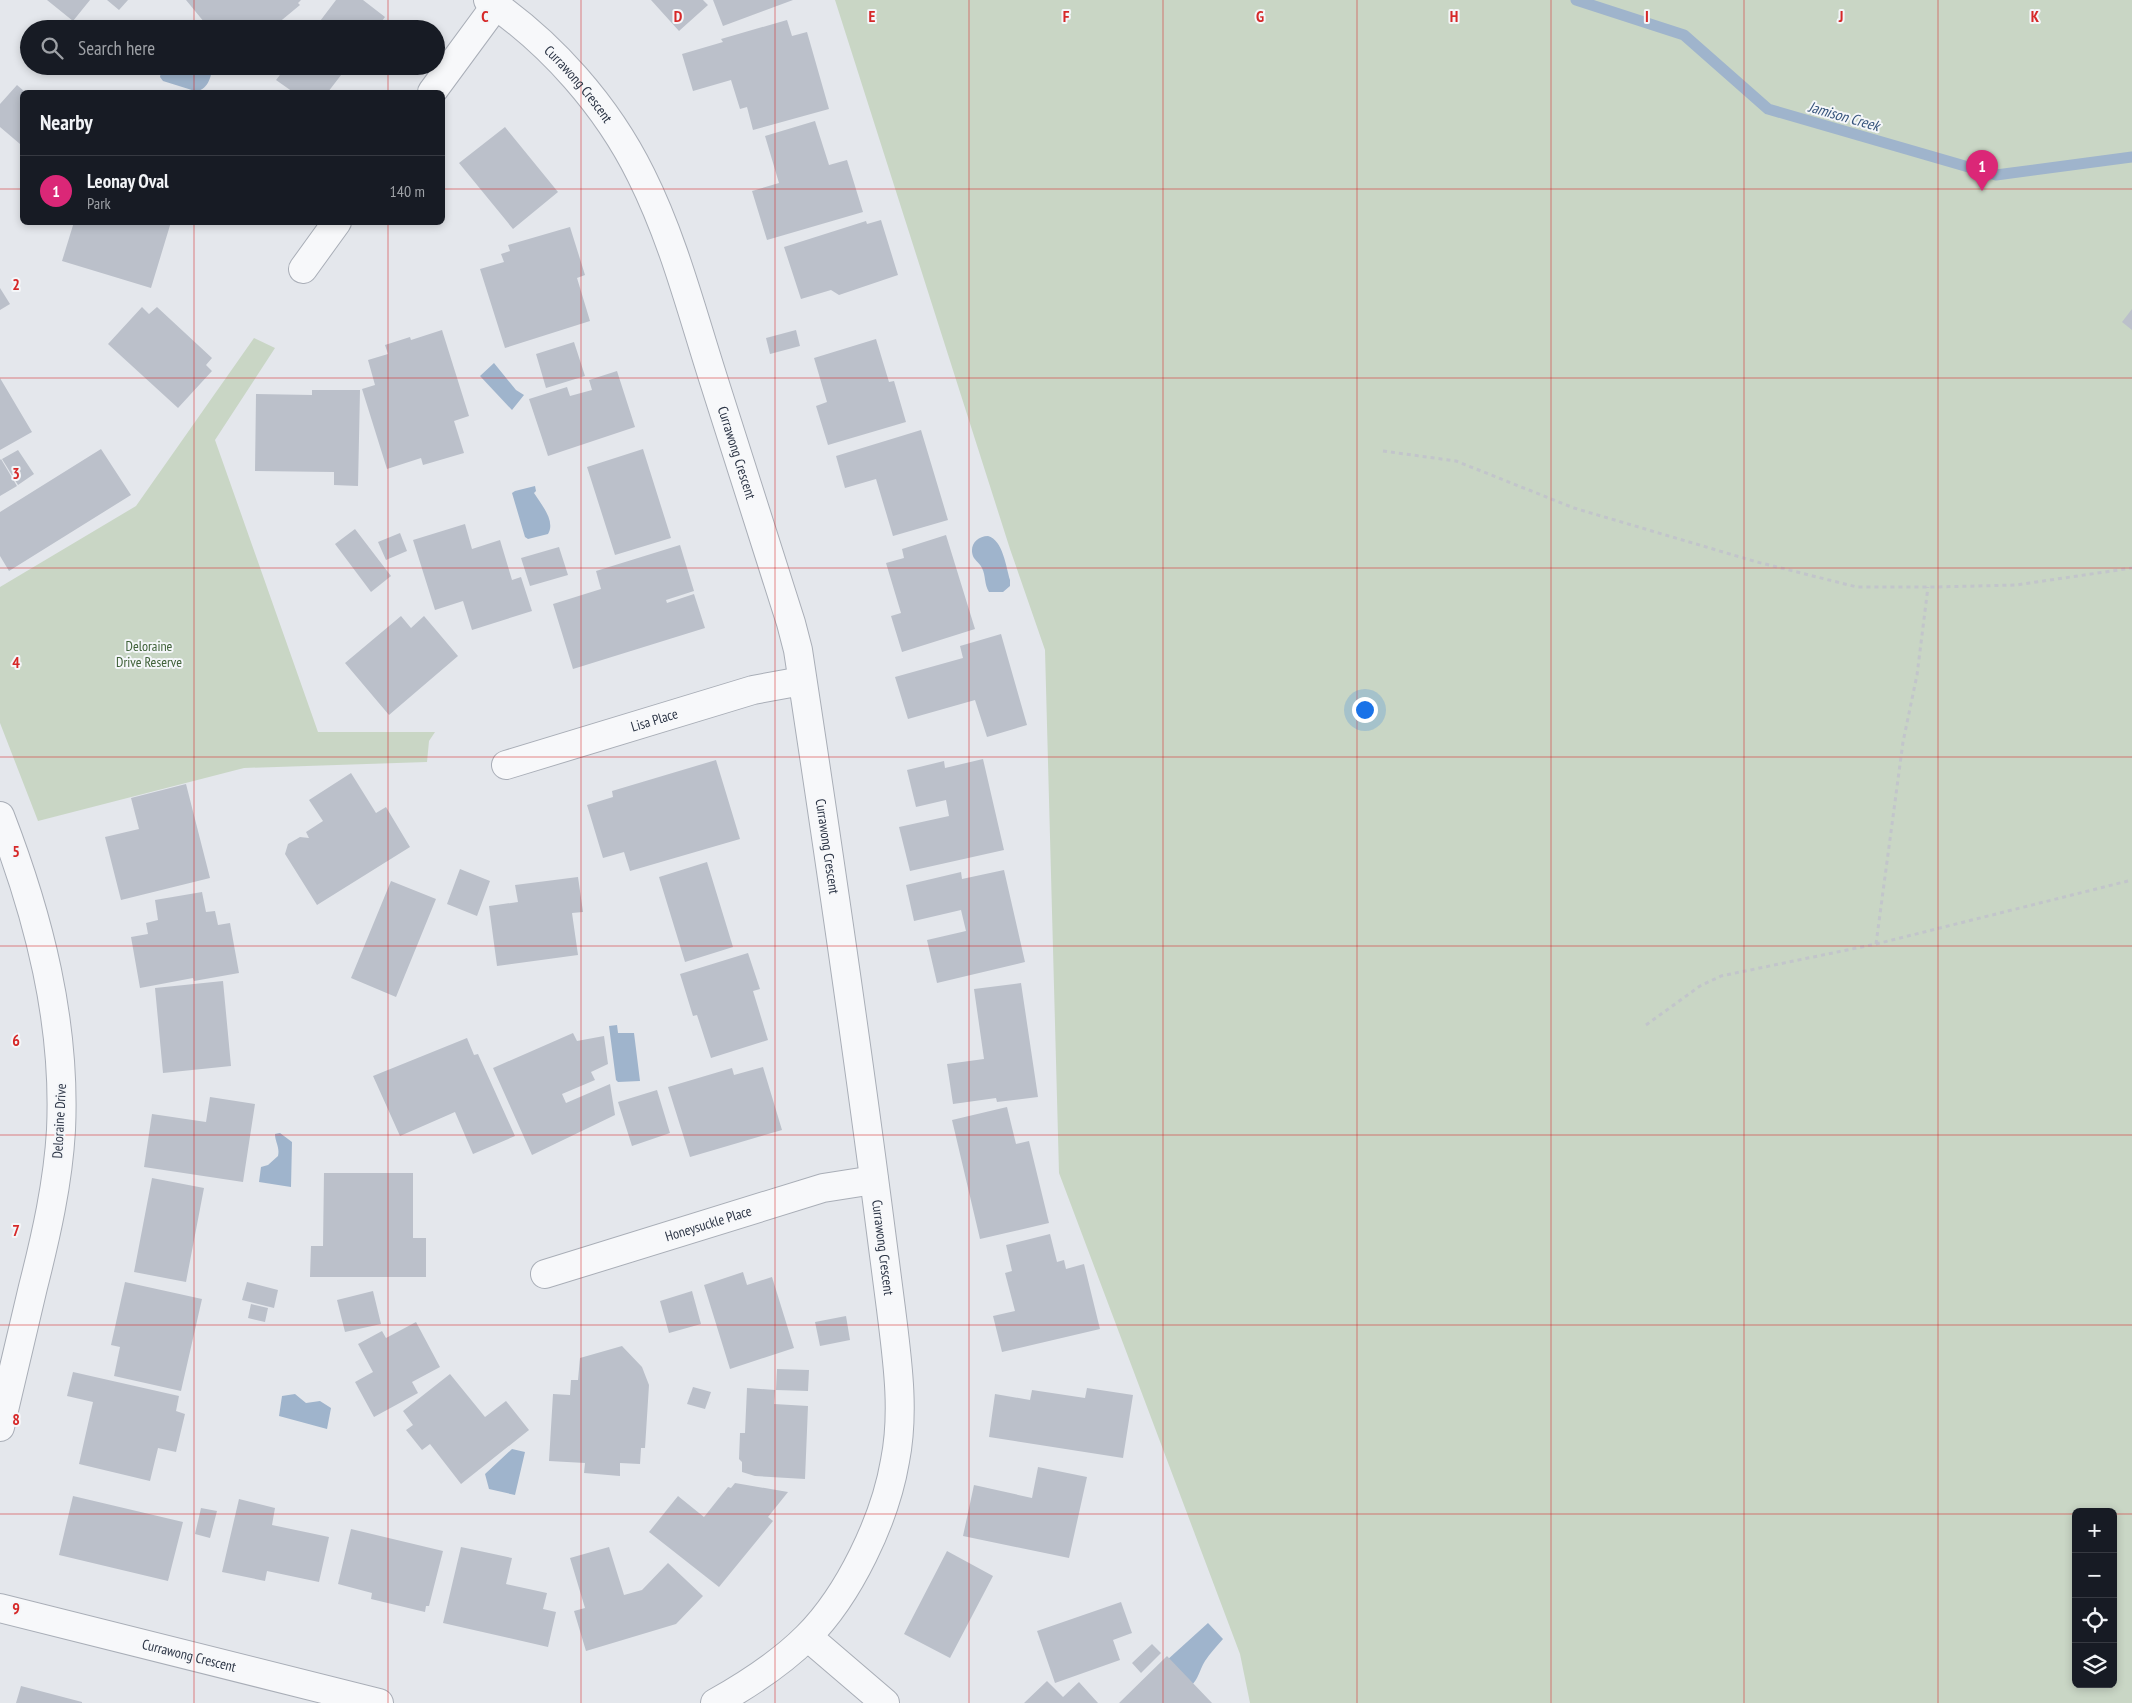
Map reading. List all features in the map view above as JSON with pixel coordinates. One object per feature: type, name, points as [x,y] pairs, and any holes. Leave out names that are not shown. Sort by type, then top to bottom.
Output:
[{"type":"street","points":[[445,73],[492,3]]},
{"type":"street","name":"Currawong Crescent","points":[[492,3],[533,34],[563,65],[617,132],[640,174],[670,243],[791,622],[802,681],[874,1180],[898,1377],[898,1435],[889,1488],[868,1547],[835,1602],[808,1637],[759,1675],[715,1703]]},
{"type":"street","points":[[433,90],[443,75]]},
{"type":"street","points":[[303,269],[335,225]]},
{"type":"street","name":"Lisa Place","points":[[506,765],[753,690],[802,681]]},
{"type":"street","name":"Deloraine Drive","points":[[0,816],[21,871],[35,916],[60,1045],[62,1092],[61,1132],[50,1211],[0,1427]]},
{"type":"street","name":"Honeysuckle Place","points":[[545,1274],[823,1188],[874,1180]]},
{"type":"street","name":"Currawong Crescent","points":[[0,1608],[379,1703]]},
{"type":"street","points":[[808,1637],[885,1703]]},
{"type":"path","points":[[1383,451],[1456,461],[1574,508],[1757,562],[1857,587],[2016,585],[2132,568]]},
{"type":"path","points":[[1876,944],[1903,742],[1917,675],[1928,587]]},
{"type":"path","points":[[1646,1025],[1700,986],[1721,976],[1876,944],[2132,880]]},
{"type":"green space","points":[[835,0],[2132,0],[2132,1703],[1250,1703],[1240,1654],[1059,1173],[1045,650],[1010,549]]},
{"type":"green space","name":"Deloraine Drive Reserve","points":[[254,338],[275,348],[215,440],[318,732],[435,732],[429,741],[427,762],[244,768],[38,821],[0,723],[0,587],[136,506]]},
{"type":"water","points":[[160,75],[211,75],[206,86],[199,90],[192,90],[163,81]]},
{"type":"water","points":[[494,363],[516,390],[524,395],[512,410],[480,376]]},
{"type":"water","points":[[535,486],[536,491],[534,493],[547,513],[550,529],[548,534],[528,539],[525,537],[512,493]]},
{"type":"water","points":[[984,536],[988,536],[997,543],[1005,561],[1010,586],[1003,592],[989,592],[982,568],[972,554],[974,543]]},
{"type":"water","points":[[617,1025],[618,1033],[634,1033],[640,1081],[618,1082],[616,1080],[609,1026]]},
{"type":"water","points":[[280,1133],[292,1142],[291,1187],[259,1182],[261,1167],[268,1165],[278,1156],[275,1134]]},
{"type":"water","points":[[295,1394],[306,1403],[320,1401],[331,1408],[327,1429],[279,1416],[282,1396]]},
{"type":"water","points":[[512,1449],[525,1452],[515,1495],[489,1489],[485,1474]]},
{"type":"water","points":[[1208,1623],[1223,1639],[1207,1658],[1191,1686],[1166,1661]]},
{"type":"building","points":[[47,0],[90,0],[74,20]]},
{"type":"building","points":[[107,0],[128,0],[119,10]]},
{"type":"building","points":[[186,0],[301,0],[298,3],[300,5],[282,20],[202,20]]},
{"type":"building","points":[[336,0],[363,0],[385,17],[383,20],[321,20]]},
{"type":"building","points":[[651,0],[703,0],[708,5],[679,31]]},
{"type":"building","points":[[713,0],[793,0],[723,26]]},
{"type":"building","points":[[787,20],[792,36],[807,32],[829,109],[753,130],[747,107],[740,109],[731,80],[693,91],[682,54],[723,42],[721,39]]},
{"type":"building","points":[[280,75],[341,75],[330,90],[290,90],[276,80]]},
{"type":"building","points":[[17,85],[23,90],[20,90],[20,144],[0,127],[0,104]]},
{"type":"building","points":[[815,121],[829,165],[847,160],[863,212],[767,240],[752,191],[779,183],[765,136]]},
{"type":"building","points":[[505,127],[558,192],[513,229],[459,163]]},
{"type":"building","points":[[881,220],[898,275],[839,295],[831,290],[801,299],[784,247],[866,221],[867,224]]},
{"type":"building","points":[[73,225],[170,225],[151,288],[62,261]]},
{"type":"building","points":[[570,227],[585,275],[577,278],[590,321],[505,348],[480,269],[504,262],[501,254],[510,251],[508,245]]},
{"type":"building","points":[[0,288],[10,304],[0,310]]},
{"type":"building","points":[[142,307],[149,314],[157,307],[212,358],[206,365],[212,371],[178,408],[108,344]]},
{"type":"building","points":[[2132,309],[2132,330],[2122,322]]},
{"type":"building","points":[[442,330],[469,416],[454,421],[464,453],[423,465],[421,458],[387,469],[362,389],[375,385],[368,360],[388,354],[385,345],[410,337],[411,340]]},
{"type":"building","points":[[796,330],[800,346],[770,354],[766,338]]},
{"type":"building","points":[[876,339],[889,382],[894,381],[906,422],[828,445],[816,406],[827,402],[814,358]]},
{"type":"building","points":[[574,342],[585,376],[546,388],[536,354]]},
{"type":"building","points":[[617,371],[635,427],[548,456],[529,399],[567,387],[570,396],[592,390],[589,380]]},
{"type":"building","points":[[0,378],[32,432],[0,450]]},
{"type":"building","points":[[312,390],[360,390],[358,486],[334,485],[334,472],[255,471],[256,394],[312,395]]},
{"type":"building","points":[[921,430],[948,520],[893,536],[876,479],[845,488],[836,456]]},
{"type":"building","points":[[101,449],[131,495],[9,571],[0,556],[0,512]]},
{"type":"building","points":[[643,449],[671,538],[615,555],[587,467]]},
{"type":"building","points":[[18,450],[34,474],[18,485],[2,459]]},
{"type":"building","points":[[0,460],[17,486],[0,496]]},
{"type":"building","points":[[465,524],[472,549],[500,540],[512,580],[521,577],[532,611],[472,630],[463,601],[435,610],[413,540]]},
{"type":"building","points":[[355,529],[391,576],[371,592],[335,544]]},
{"type":"building","points":[[400,533],[407,551],[386,560],[378,542]]},
{"type":"building","points":[[946,535],[975,629],[902,652],[891,616],[901,613],[886,563],[904,558],[902,549]]},
{"type":"building","points":[[680,545],[694,591],[666,600],[667,603],[694,594],[705,628],[573,669],[553,604],[601,589],[596,571]]},
{"type":"building","points":[[559,547],[568,575],[530,586],[521,558]]},
{"type":"building","points":[[401,616],[411,628],[424,616],[458,656],[389,715],[345,663]]},
{"type":"building","points":[[1001,634],[1027,725],[987,737],[975,700],[908,719],[895,677],[963,658],[960,646]]},
{"type":"building","points":[[983,759],[1004,850],[910,871],[899,827],[949,816],[946,800],[916,807],[907,770],[944,761],[945,768]]},
{"type":"building","points":[[716,760],[740,839],[630,871],[624,852],[603,858],[587,805],[613,797],[612,791]]},
{"type":"building","points":[[351,773],[376,813],[386,807],[410,847],[317,905],[285,854],[288,844],[300,837],[309,838],[306,832],[323,821],[309,800]]},
{"type":"building","points":[[186,784],[210,878],[121,900],[105,837],[139,829],[131,798]]},
{"type":"building","points":[[707,862],[733,947],[685,962],[659,877]]},
{"type":"building","points":[[460,869],[490,881],[477,916],[447,904]]},
{"type":"building","points":[[1004,870],[1025,962],[937,983],[927,940],[966,931],[961,910],[914,921],[906,885],[961,872],[962,879]]},
{"type":"building","points":[[578,877],[583,912],[572,913],[578,955],[497,966],[489,906],[518,902],[515,885]]},
{"type":"building","points":[[391,881],[436,899],[396,997],[351,978]]},
{"type":"building","points":[[202,892],[206,912],[215,911],[218,925],[230,923],[239,973],[194,981],[193,978],[140,988],[131,937],[148,934],[146,923],[158,920],[155,900]]},
{"type":"building","points":[[748,953],[760,989],[753,991],[768,1040],[711,1058],[697,1015],[693,1016],[680,974]]},
{"type":"building","points":[[223,981],[231,1066],[163,1073],[155,988]]},
{"type":"building","points":[[1021,983],[1038,1097],[997,1102],[996,1098],[953,1104],[947,1064],[984,1059],[974,989]]},
{"type":"building","points":[[573,1033],[577,1041],[604,1036],[608,1064],[591,1072],[595,1080],[562,1094],[566,1103],[610,1084],[615,1115],[532,1155],[493,1068]]},
{"type":"building","points":[[467,1038],[474,1055],[478,1054],[515,1136],[473,1154],[455,1112],[400,1136],[373,1076]]},
{"type":"building","points":[[763,1067],[782,1130],[690,1157],[668,1087],[732,1068],[734,1075]]},
{"type":"building","points":[[657,1090],[670,1133],[632,1146],[618,1102]]},
{"type":"building","points":[[210,1097],[255,1104],[243,1182],[144,1167],[152,1114],[206,1122]]},
{"type":"building","points":[[1007,1107],[1016,1144],[1029,1141],[1049,1223],[980,1239],[952,1120]]},
{"type":"building","points":[[324,1173],[413,1173],[413,1238],[426,1238],[426,1277],[310,1277],[311,1246],[323,1246]]},
{"type":"building","points":[[152,1178],[204,1188],[186,1282],[134,1272]]},
{"type":"building","points":[[1050,1234],[1057,1262],[1064,1260],[1066,1269],[1084,1264],[1100,1329],[1002,1352],[993,1316],[1015,1311],[1005,1273],[1012,1271],[1006,1245]]},
{"type":"building","points":[[743,1272],[747,1285],[772,1277],[794,1348],[730,1369],[704,1285]]},
{"type":"building","points":[[125,1282],[202,1299],[181,1391],[114,1376],[120,1347],[111,1345]]},
{"type":"building","points":[[247,1282],[278,1290],[274,1308],[242,1300]]},
{"type":"building","points":[[373,1291],[381,1324],[345,1332],[337,1300]]},
{"type":"building","points":[[692,1291],[701,1324],[669,1333],[660,1301]]},
{"type":"building","points":[[251,1304],[268,1308],[265,1322],[248,1318]]},
{"type":"building","points":[[846,1316],[850,1340],[820,1346],[815,1322]]},
{"type":"building","points":[[416,1322],[440,1367],[412,1382],[418,1393],[374,1417],[355,1382],[373,1372],[358,1344],[382,1331],[386,1338]]},
{"type":"building","points":[[622,1346],[642,1367],[649,1385],[645,1448],[641,1448],[640,1464],[620,1463],[620,1476],[584,1473],[585,1463],[549,1461],[553,1394],[570,1395],[571,1380],[578,1380],[580,1358]]},
{"type":"building","points":[[777,1369],[809,1370],[808,1391],[776,1390]]},
{"type":"building","points":[[73,1372],[179,1396],[176,1411],[185,1414],[176,1452],[158,1448],[150,1481],[79,1464],[93,1402],[67,1396]]},
{"type":"building","points":[[450,1374],[485,1417],[506,1401],[529,1430],[461,1484],[430,1444],[422,1450],[406,1430],[413,1425],[403,1411]]},
{"type":"building","points":[[693,1387],[711,1392],[705,1409],[687,1404]]},
{"type":"building","points":[[747,1388],[775,1390],[774,1404],[808,1406],[805,1479],[755,1476],[742,1472],[742,1462],[739,1459],[740,1433],[745,1433]]},
{"type":"building","points":[[1087,1388],[1133,1395],[1123,1458],[989,1437],[995,1394],[1030,1400],[1032,1390],[1085,1398]]},
{"type":"building","points":[[1038,1467],[1087,1477],[1069,1558],[963,1536],[974,1485],[1032,1498]]},
{"type":"building","points":[[735,1483],[788,1492],[768,1517],[773,1521],[719,1587],[649,1532],[678,1496],[704,1517],[728,1487],[731,1488]]},
{"type":"building","points":[[73,1496],[183,1522],[168,1581],[59,1555]]},
{"type":"building","points":[[239,1499],[275,1508],[272,1525],[329,1537],[319,1582],[267,1571],[265,1581],[222,1572]]},
{"type":"building","points":[[201,1508],[217,1511],[210,1538],[195,1534]]},
{"type":"building","points":[[351,1529],[443,1551],[429,1606],[426,1606],[425,1612],[371,1599],[372,1593],[338,1584]]},
{"type":"building","points":[[461,1547],[512,1558],[506,1584],[547,1593],[543,1609],[556,1612],[548,1647],[443,1623]]},
{"type":"building","points":[[609,1547],[624,1595],[642,1590],[668,1563],[703,1596],[676,1624],[586,1651],[574,1611],[585,1608],[570,1558]]},
{"type":"building","points":[[947,1551],[993,1576],[950,1658],[904,1634]]},
{"type":"building","points":[[1121,1602],[1132,1633],[1113,1640],[1120,1660],[1055,1683],[1037,1631]]},
{"type":"building","points":[[1152,1644],[1161,1653],[1141,1673],[1132,1663]]},
{"type":"building","points":[[1167,1656],[1212,1703],[1119,1703]]},
{"type":"building","points":[[1047,1681],[1063,1697],[1079,1682],[1098,1703],[1024,1703]]},
{"type":"building","points":[[21,1686],[82,1702],[82,1703],[16,1703]]},
{"type":"waterway","name":"Jamison Creek","points":[[1576,0],[1684,35],[1768,109],[1996,175],[2132,157]]},
{"type":"place","name":"Leonay Oval","points":[[1982,191]]}]
